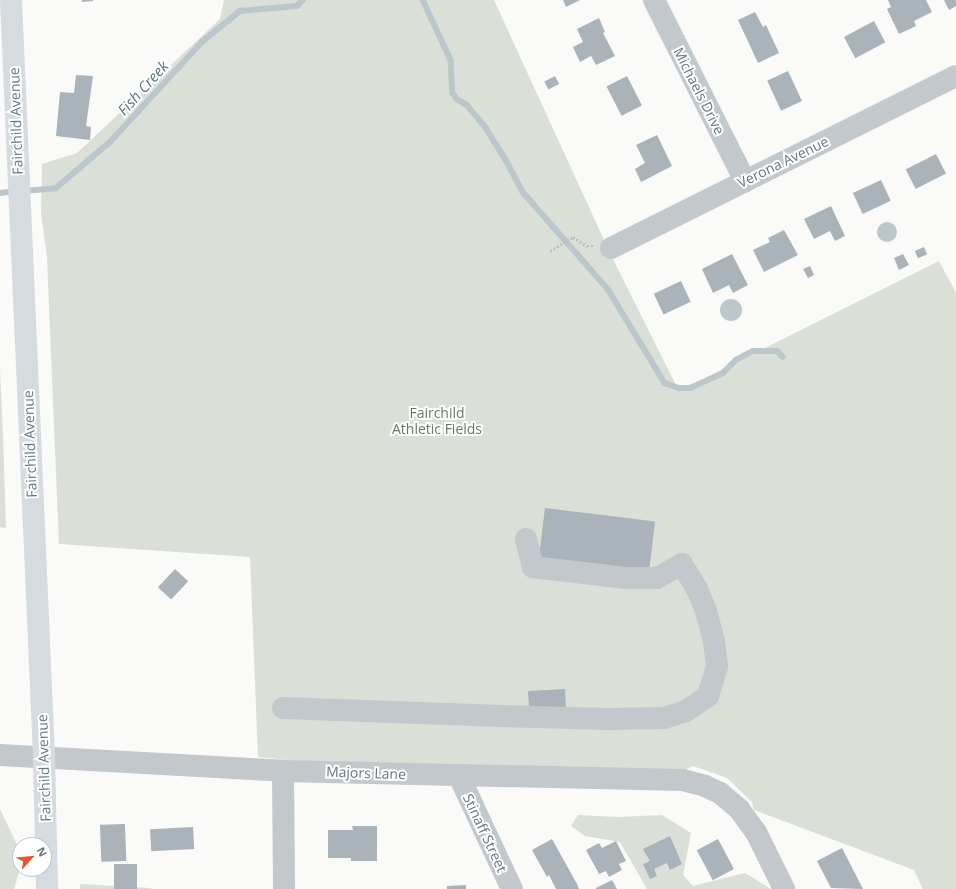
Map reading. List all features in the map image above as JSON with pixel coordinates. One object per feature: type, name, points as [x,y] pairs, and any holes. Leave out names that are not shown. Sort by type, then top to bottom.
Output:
[{"type":"main road","name":"Fairchild Avenue","points":[[11,0],[44,757],[47,889]]},
{"type":"street","name":"Michaels Drive","points":[[654,0],[745,181]]},
{"type":"street","name":"Verona Avenue","points":[[611,248],[956,76]]},
{"type":"street","points":[[282,708],[510,716],[664,718],[686,711],[708,696],[717,666],[714,641],[706,611],[697,589],[682,564],[657,578],[634,578],[533,567],[526,539]]},
{"type":"street","name":"Majors Lane","points":[[0,756],[44,757],[284,771],[683,780],[705,786],[729,799],[743,813],[756,832],[784,889]]},
{"type":"street","points":[[284,771],[284,889]]},
{"type":"street","name":"Stinaff Street","points":[[459,776],[512,889]]},
{"type":"path","points":[[550,251],[573,238]]},
{"type":"green space","name":"Fairchild Athletic Fields","points":[[224,0],[494,0],[610,253],[679,391],[939,261],[956,293],[956,889],[923,889],[914,870],[754,810],[752,802],[727,778],[693,766],[684,770],[308,762],[258,757],[250,557],[59,544],[47,258],[41,212],[42,164],[77,153],[220,19]]},
{"type":"green space","points":[[0,369],[3,436],[6,528],[0,527]]},
{"type":"green space","points":[[0,809],[13,837],[12,837],[12,877],[18,877],[14,889],[0,889]]},
{"type":"green space","points":[[578,815],[618,817],[662,815],[691,833],[683,875],[693,886],[745,873],[771,889],[647,889],[620,842],[585,836],[571,826]]},
{"type":"green space","points":[[80,884],[150,888],[152,889],[80,889]]},
{"type":"shaded area","points":[[887,222],[894,225],[897,232],[894,239],[887,242],[880,239],[877,232],[880,225]]},
{"type":"shaded area","points":[[731,299],[735,300],[741,306],[741,314],[735,320],[731,321],[727,320],[721,314],[720,310],[721,306],[727,300]]},
{"type":"building","points":[[82,0],[93,0],[93,1],[82,2]]},
{"type":"building","points":[[563,0],[580,0],[566,7]]},
{"type":"building","points":[[888,0],[926,0],[932,12],[914,21],[916,26],[899,34],[887,9],[891,7]]},
{"type":"building","points":[[944,0],[956,0],[956,6],[949,10]]},
{"type":"building","points":[[755,12],[763,27],[766,25],[779,53],[758,63],[738,20]]},
{"type":"building","points":[[599,18],[605,32],[603,33],[615,56],[596,65],[591,56],[580,62],[573,47],[583,42],[577,29]]},
{"type":"building","points":[[874,21],[885,42],[855,58],[844,37]]},
{"type":"building","points":[[788,71],[802,101],[781,111],[767,81]]},
{"type":"building","points":[[76,75],[93,76],[86,126],[91,127],[90,140],[56,136],[60,92],[74,93]]},
{"type":"building","points":[[555,76],[559,84],[548,89],[544,81]]},
{"type":"building","points":[[627,76],[642,105],[621,116],[607,86]]},
{"type":"building","points":[[657,135],[672,166],[641,182],[635,169],[645,163],[636,145]]},
{"type":"building","points":[[936,154],[946,174],[916,189],[906,169]]},
{"type":"building","points":[[881,180],[891,201],[863,214],[853,193]]},
{"type":"building","points":[[831,206],[845,236],[835,241],[830,231],[814,239],[804,219]]},
{"type":"building","points":[[784,230],[798,255],[764,272],[753,250],[770,242],[768,238]]},
{"type":"building","points":[[924,247],[927,254],[918,258],[915,251]]},
{"type":"building","points":[[732,254],[748,285],[733,293],[729,285],[713,293],[702,269]]},
{"type":"building","points":[[903,254],[909,265],[899,270],[894,258]]},
{"type":"building","points":[[810,266],[814,275],[808,278],[803,269]]},
{"type":"building","points":[[681,281],[691,302],[664,315],[654,294]]},
{"type":"building","points":[[545,508],[655,522],[648,577],[538,564]]},
{"type":"building","points":[[175,569],[188,581],[171,600],[158,587]]},
{"type":"building","points":[[565,689],[566,707],[529,709],[528,691]]},
{"type":"building","points":[[125,824],[126,861],[101,862],[100,825]]},
{"type":"building","points":[[352,826],[377,826],[377,861],[351,861],[351,858],[328,858],[328,830],[353,830]]},
{"type":"building","points":[[193,827],[194,849],[151,851],[150,829]]},
{"type":"building","points":[[670,836],[682,864],[670,870],[667,863],[654,869],[657,876],[650,879],[643,864],[650,861],[643,849]]},
{"type":"building","points":[[552,839],[579,889],[556,889],[549,875],[547,877],[532,850]]},
{"type":"building","points":[[718,839],[734,869],[713,880],[697,850]]},
{"type":"building","points":[[616,841],[626,861],[619,864],[622,870],[609,877],[606,871],[599,874],[586,850],[599,843],[602,848]]},
{"type":"building","points":[[842,848],[863,889],[831,888],[817,861]]},
{"type":"building","points":[[114,864],[137,864],[137,889],[114,889]]},
{"type":"building","points":[[612,880],[617,889],[596,889],[596,888]]},
{"type":"building","points":[[466,885],[466,889],[447,889],[447,886]]},
{"type":"waterway","name":"Fish Creek","points":[[24,191],[56,188],[110,142],[202,42],[240,11],[297,6],[303,0]]},
{"type":"waterway","points":[[423,0],[451,60],[453,93],[457,99],[467,105],[486,128],[505,158],[523,192],[608,289],[665,383],[679,388],[690,388],[723,373],[736,360],[753,351],[777,351],[783,357]]},
{"type":"waterway","name":"Fish Creek","points":[[0,193],[16,191]]}]
